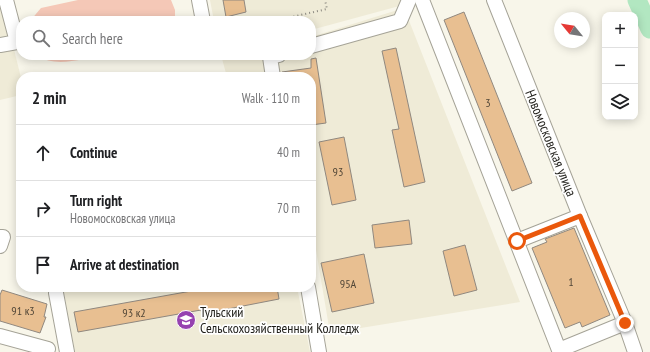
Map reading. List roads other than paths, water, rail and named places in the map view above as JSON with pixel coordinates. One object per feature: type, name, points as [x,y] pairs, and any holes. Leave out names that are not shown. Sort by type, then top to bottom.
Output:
[{"type":"street","points":[[6,0],[16,38]]},
{"type":"street","points":[[199,0],[202,16]]},
{"type":"street","points":[[316,45],[400,21],[409,0]]},
{"type":"street","points":[[422,0],[559,350],[625,323]]},
{"type":"street","name":"Новомосковская улица","points":[[494,0],[580,216],[625,323],[635,352]]},
{"type":"street","points":[[0,45],[16,42]]},
{"type":"street","points":[[270,60],[272,72]]},
{"type":"street","points":[[517,241],[580,216]]},
{"type":"street","points":[[0,236],[3,237],[0,246]]},
{"type":"street","points":[[56,292],[67,352]]},
{"type":"street","points":[[309,292],[319,352]]},
{"type":"street","points":[[0,336],[48,349]]},
{"type":"waterway","points":[[637,0],[650,29]]},
{"type":"place","name":"Тульский Сельскохозяйственный Колледж","points":[[186,320]]}]
